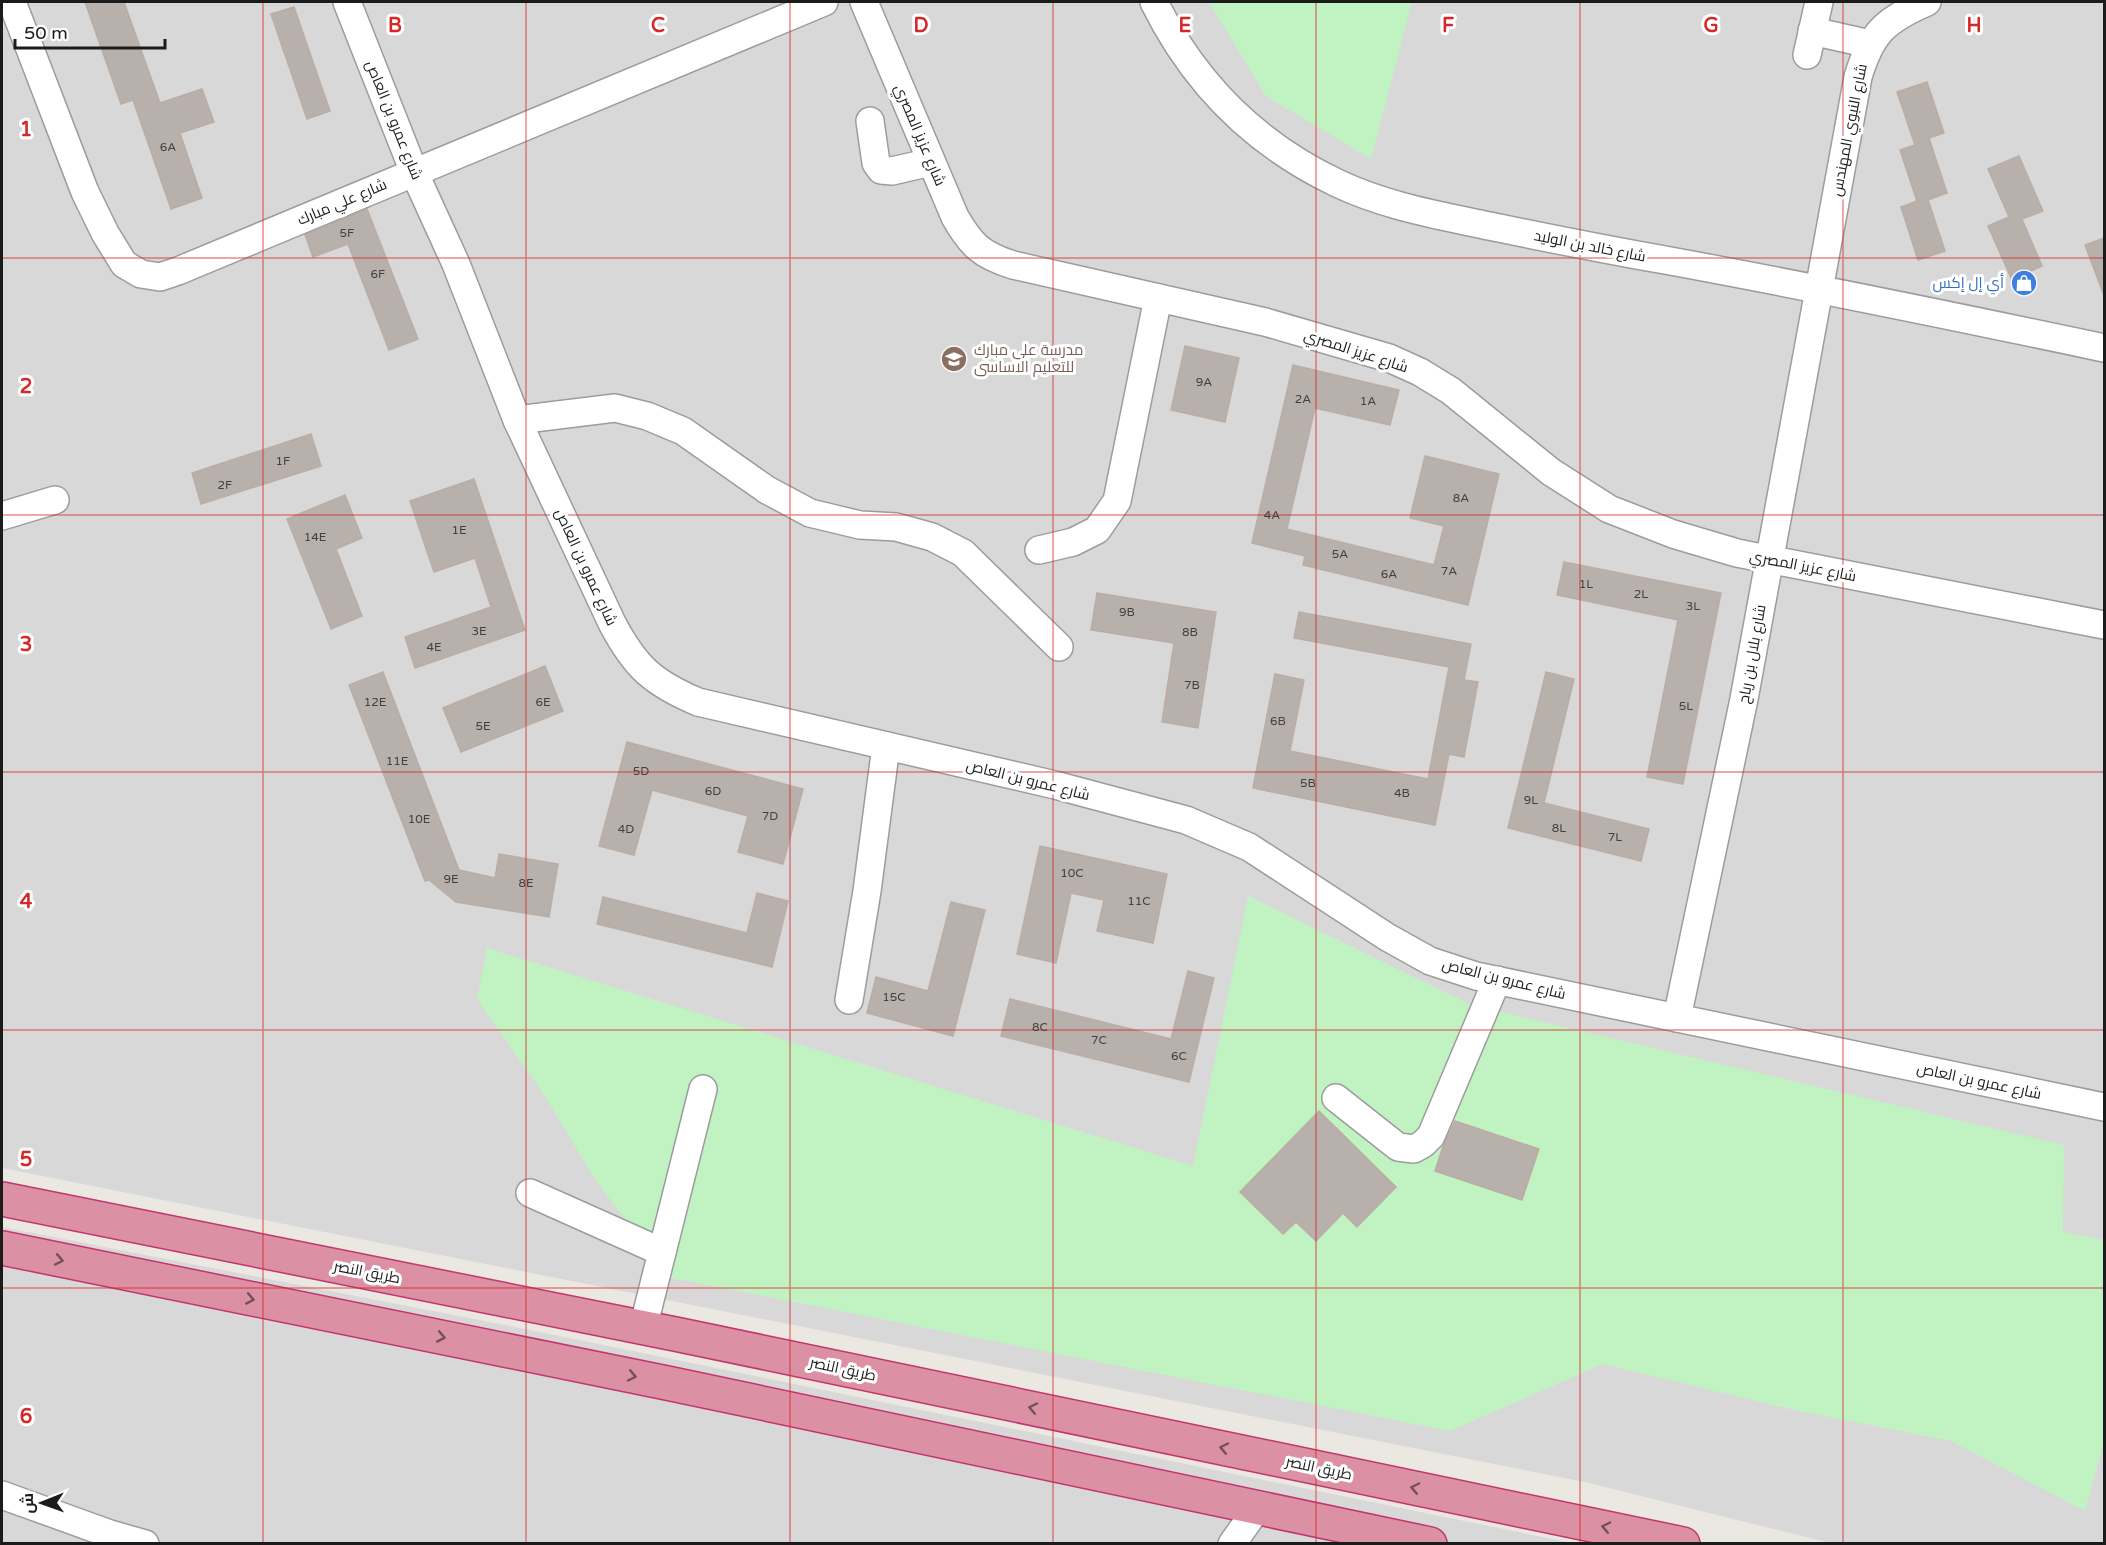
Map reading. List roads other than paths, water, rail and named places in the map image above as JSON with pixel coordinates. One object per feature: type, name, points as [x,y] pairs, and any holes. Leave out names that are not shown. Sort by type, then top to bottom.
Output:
[{"type":"highway","name":"طريق النصر","points":[[2,1199],[680,1335],[1683,1544]]},
{"type":"highway","points":[[2,1248],[667,1383],[1430,1544]]},
{"type":"highway","points":[[667,1383],[680,1335]]},
{"type":"street","name":"شارع علي مبارك","points":[[12,2],[85,192],[105,233],[124,264],[141,274],[160,277],[824,2]]},
{"type":"street","name":"شارع عمرو بن العاص","points":[[347,2],[414,172],[456,264],[517,420],[612,623],[627,650],[646,673],[671,691],[698,702],[1055,785],[1186,820],[1249,848],[1387,937],[1430,961],[1497,980],[2104,1107]]},
{"type":"street","name":"شارع عزيز المصري","points":[[864,2],[955,217],[965,235],[976,248],[992,258],[1013,265],[1265,322],[1389,358],[1420,372],[1451,391],[1551,472],[1609,510],[1673,534],[1737,553],[2104,625]]},
{"type":"street","name":"شارع خالد بن الوليد","points":[[1154,2],[1181,52],[1220,99],[1252,129],[1284,153],[1339,184],[1412,210],[1605,250],[1819,288],[2104,348]]},
{"type":"street","points":[[1819,2],[1810,43],[1870,44]]},
{"type":"street","name":"شارع النبوي المهندس","points":[[1819,288],[1858,77],[1870,44],[1891,20],[1927,2]]},
{"type":"street","points":[[870,121],[876,164],[880,170],[892,171],[932,162]]},
{"type":"street","name":"شارع بلال بن رباح","points":[[1677,1018],[1744,699],[1819,288]]},
{"type":"street","points":[[1039,550],[1073,542],[1097,530],[1117,501],[1158,298]]},
{"type":"street","points":[[517,420],[615,408],[647,416],[683,431],[767,490],[810,513],[860,525],[896,527],[932,537],[963,553],[1059,647]]},
{"type":"street","points":[[2,516],[55,500]]},
{"type":"street","points":[[849,1000],[867,891],[886,746]]},
{"type":"street","points":[[1336,1098],[1398,1147],[1414,1149],[1423,1144],[1431,1136],[1497,980]]},
{"type":"street","points":[[643,1328],[703,1089]]},
{"type":"street","points":[[530,1193],[662,1252]]},
{"type":"street","points":[[2,1495],[110,1539],[145,1544]]},
{"type":"street","points":[[1232,1544],[1257,1507]]},
{"type":"place","name":"أي إل إكس","points":[[2024,283]]},
{"type":"place","name":"مدرسة على مبارك للتعليم الاساسى","points":[[954,359]]}]
